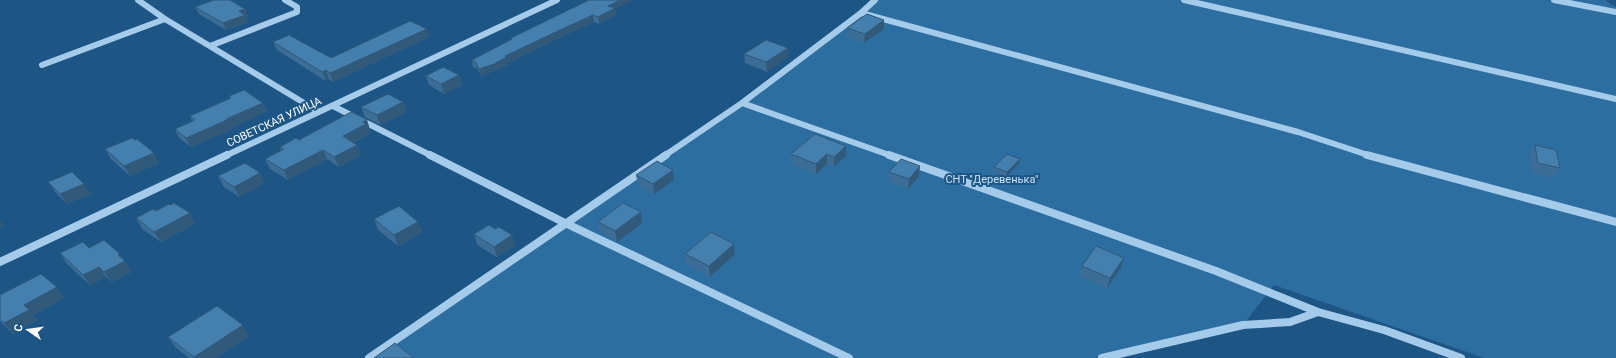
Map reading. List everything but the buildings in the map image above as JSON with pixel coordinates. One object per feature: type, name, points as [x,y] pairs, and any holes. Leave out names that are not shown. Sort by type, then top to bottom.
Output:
[{"type":"street","points":[[138,0],[165,19],[320,112]]},
{"type":"street","points":[[210,46],[296,12],[297,7],[285,0]]},
{"type":"street","name":"СОВЕТСКАЯ УЛИЦА","points":[[0,262],[557,0]]},
{"type":"street","points":[[369,358],[742,103],[861,13],[874,0]]},
{"type":"street","points":[[1184,0],[1616,99]]},
{"type":"street","points":[[1554,0],[1616,12]]},
{"type":"street","points":[[861,13],[1298,132],[1358,153],[1616,222]]},
{"type":"street","points":[[42,65],[165,19]]},
{"type":"street","points":[[742,103],[1216,270],[1318,312],[1384,330],[1461,358]]},
{"type":"street","points":[[333,106],[565,223],[849,358]]},
{"type":"street","points":[[1102,358],[1243,325],[1290,322],[1318,312]]},
{"type":"green space","name":"СНТ \"Деревенька\"","points":[[875,0],[1605,0],[1616,7],[1616,358],[1484,358],[1274,285],[1243,325],[1102,358],[369,358],[742,103]]}]
